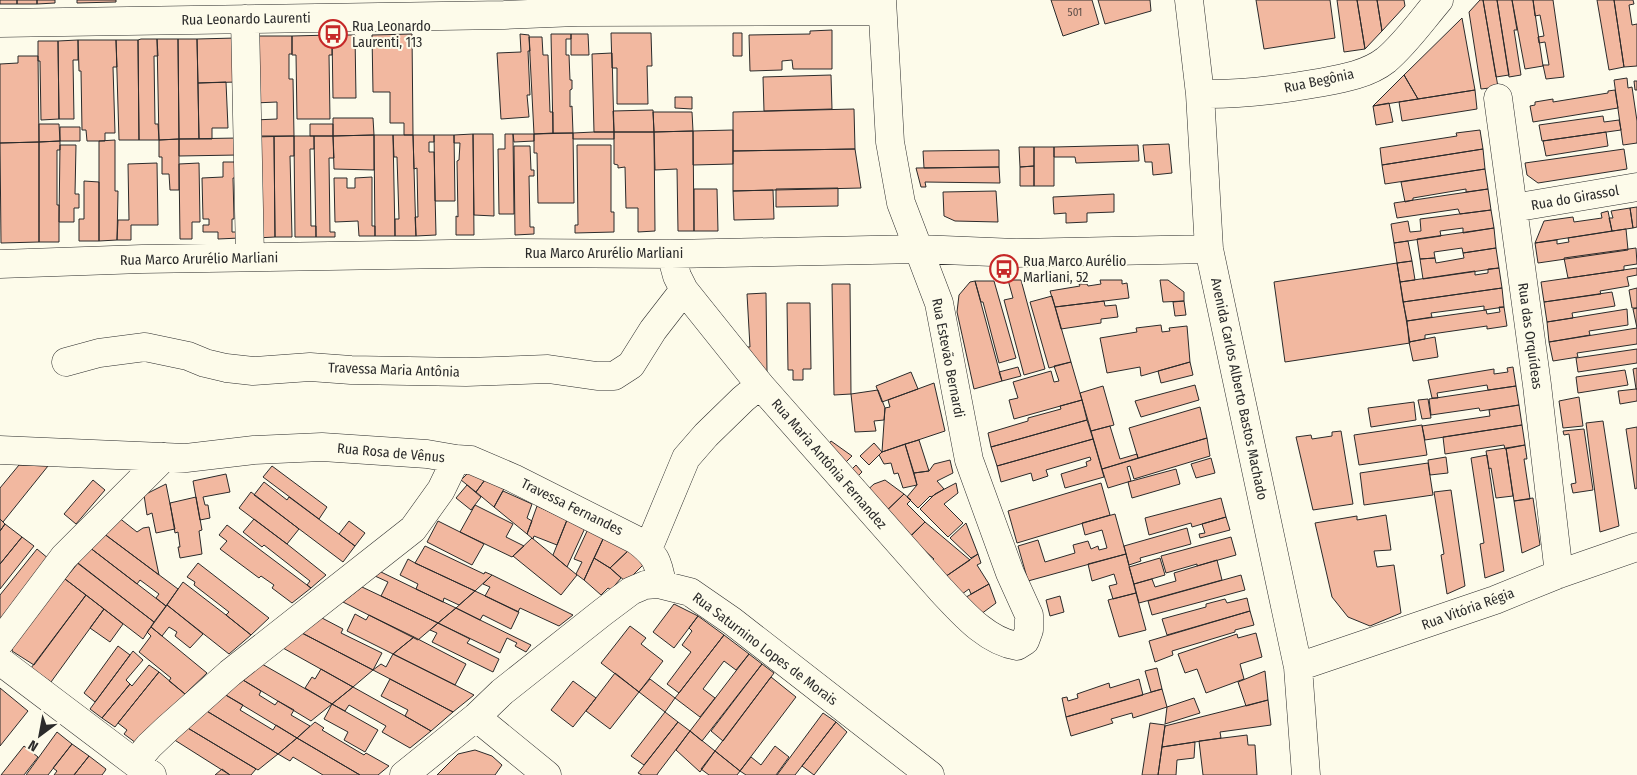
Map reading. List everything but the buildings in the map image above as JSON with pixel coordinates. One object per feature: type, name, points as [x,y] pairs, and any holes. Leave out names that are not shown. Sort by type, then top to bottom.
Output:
[{"type":"street","name":"Avenida Carlos Alberto Bastos Machado","points":[[1189,0],[1200,94],[1209,249],[1298,667],[1306,775]]},
{"type":"street","name":"Rua Begônia","points":[[1200,94],[1237,95],[1287,88],[1343,78],[1369,70],[1386,60],[1439,0]]},
{"type":"street","name":"Rua Leonardo Laurenti","points":[[0,23],[504,15],[882,6]]},
{"type":"street","name":"Rua Estevão Bernardi","points":[[882,6],[890,142],[901,203],[939,303],[969,460],[1010,573],[1029,615],[1030,630],[1025,641],[1017,646]]},
{"type":"street","points":[[245,19],[250,258]]},
{"type":"street","name":"Rua das Orquídeas","points":[[1498,98],[1537,385],[1559,574]]},
{"type":"street","name":"Rua do Girassol","points":[[1513,208],[1637,187]]},
{"type":"street","name":"Rua Marco Arurélio Marliani","points":[[0,264],[515,253],[671,254],[919,249],[1016,253],[1209,249]]},
{"type":"street","name":"Rua Maria Antônia Fernandez","points":[[671,254],[677,276],[684,290],[760,385],[934,583],[962,611],[987,632],[1005,644],[1017,646]]},
{"type":"street","name":"Travessa Maria Antônia","points":[[66,362],[99,354],[145,347],[188,356],[226,368],[253,371],[310,368],[466,372],[548,369],[597,376],[614,376],[631,365],[653,330],[684,290]]},
{"type":"street","points":[[648,549],[686,458],[706,435],[760,385]]},
{"type":"street","name":"Rua Rosa de Vênus","points":[[0,450],[186,458],[254,450],[322,447],[427,454],[456,459],[441,490],[413,528],[230,673],[161,734],[149,746],[143,769],[0,661]]},
{"type":"street","points":[[0,642],[64,556],[164,457]]},
{"type":"street","name":"Travessa Fernandes","points":[[456,459],[470,460],[540,490],[636,540],[648,549],[658,563],[662,584]]},
{"type":"street","name":"Rua Vitória Régia","points":[[1298,667],[1495,600],[1559,574],[1637,547]]},
{"type":"street","name":"Rua Saturnino Lopes de Morais","points":[[404,775],[476,717],[502,692],[631,591],[645,585],[662,584],[690,592],[732,621],[930,775]]},
{"type":"street","points":[[476,717],[547,775]]},
{"type":"place","name":"Rua Leonardo Laurenti, 113","points":[[333,34]]},
{"type":"place","name":"Rua Marco Aurélio Marliani, 52","points":[[1004,269]]}]
